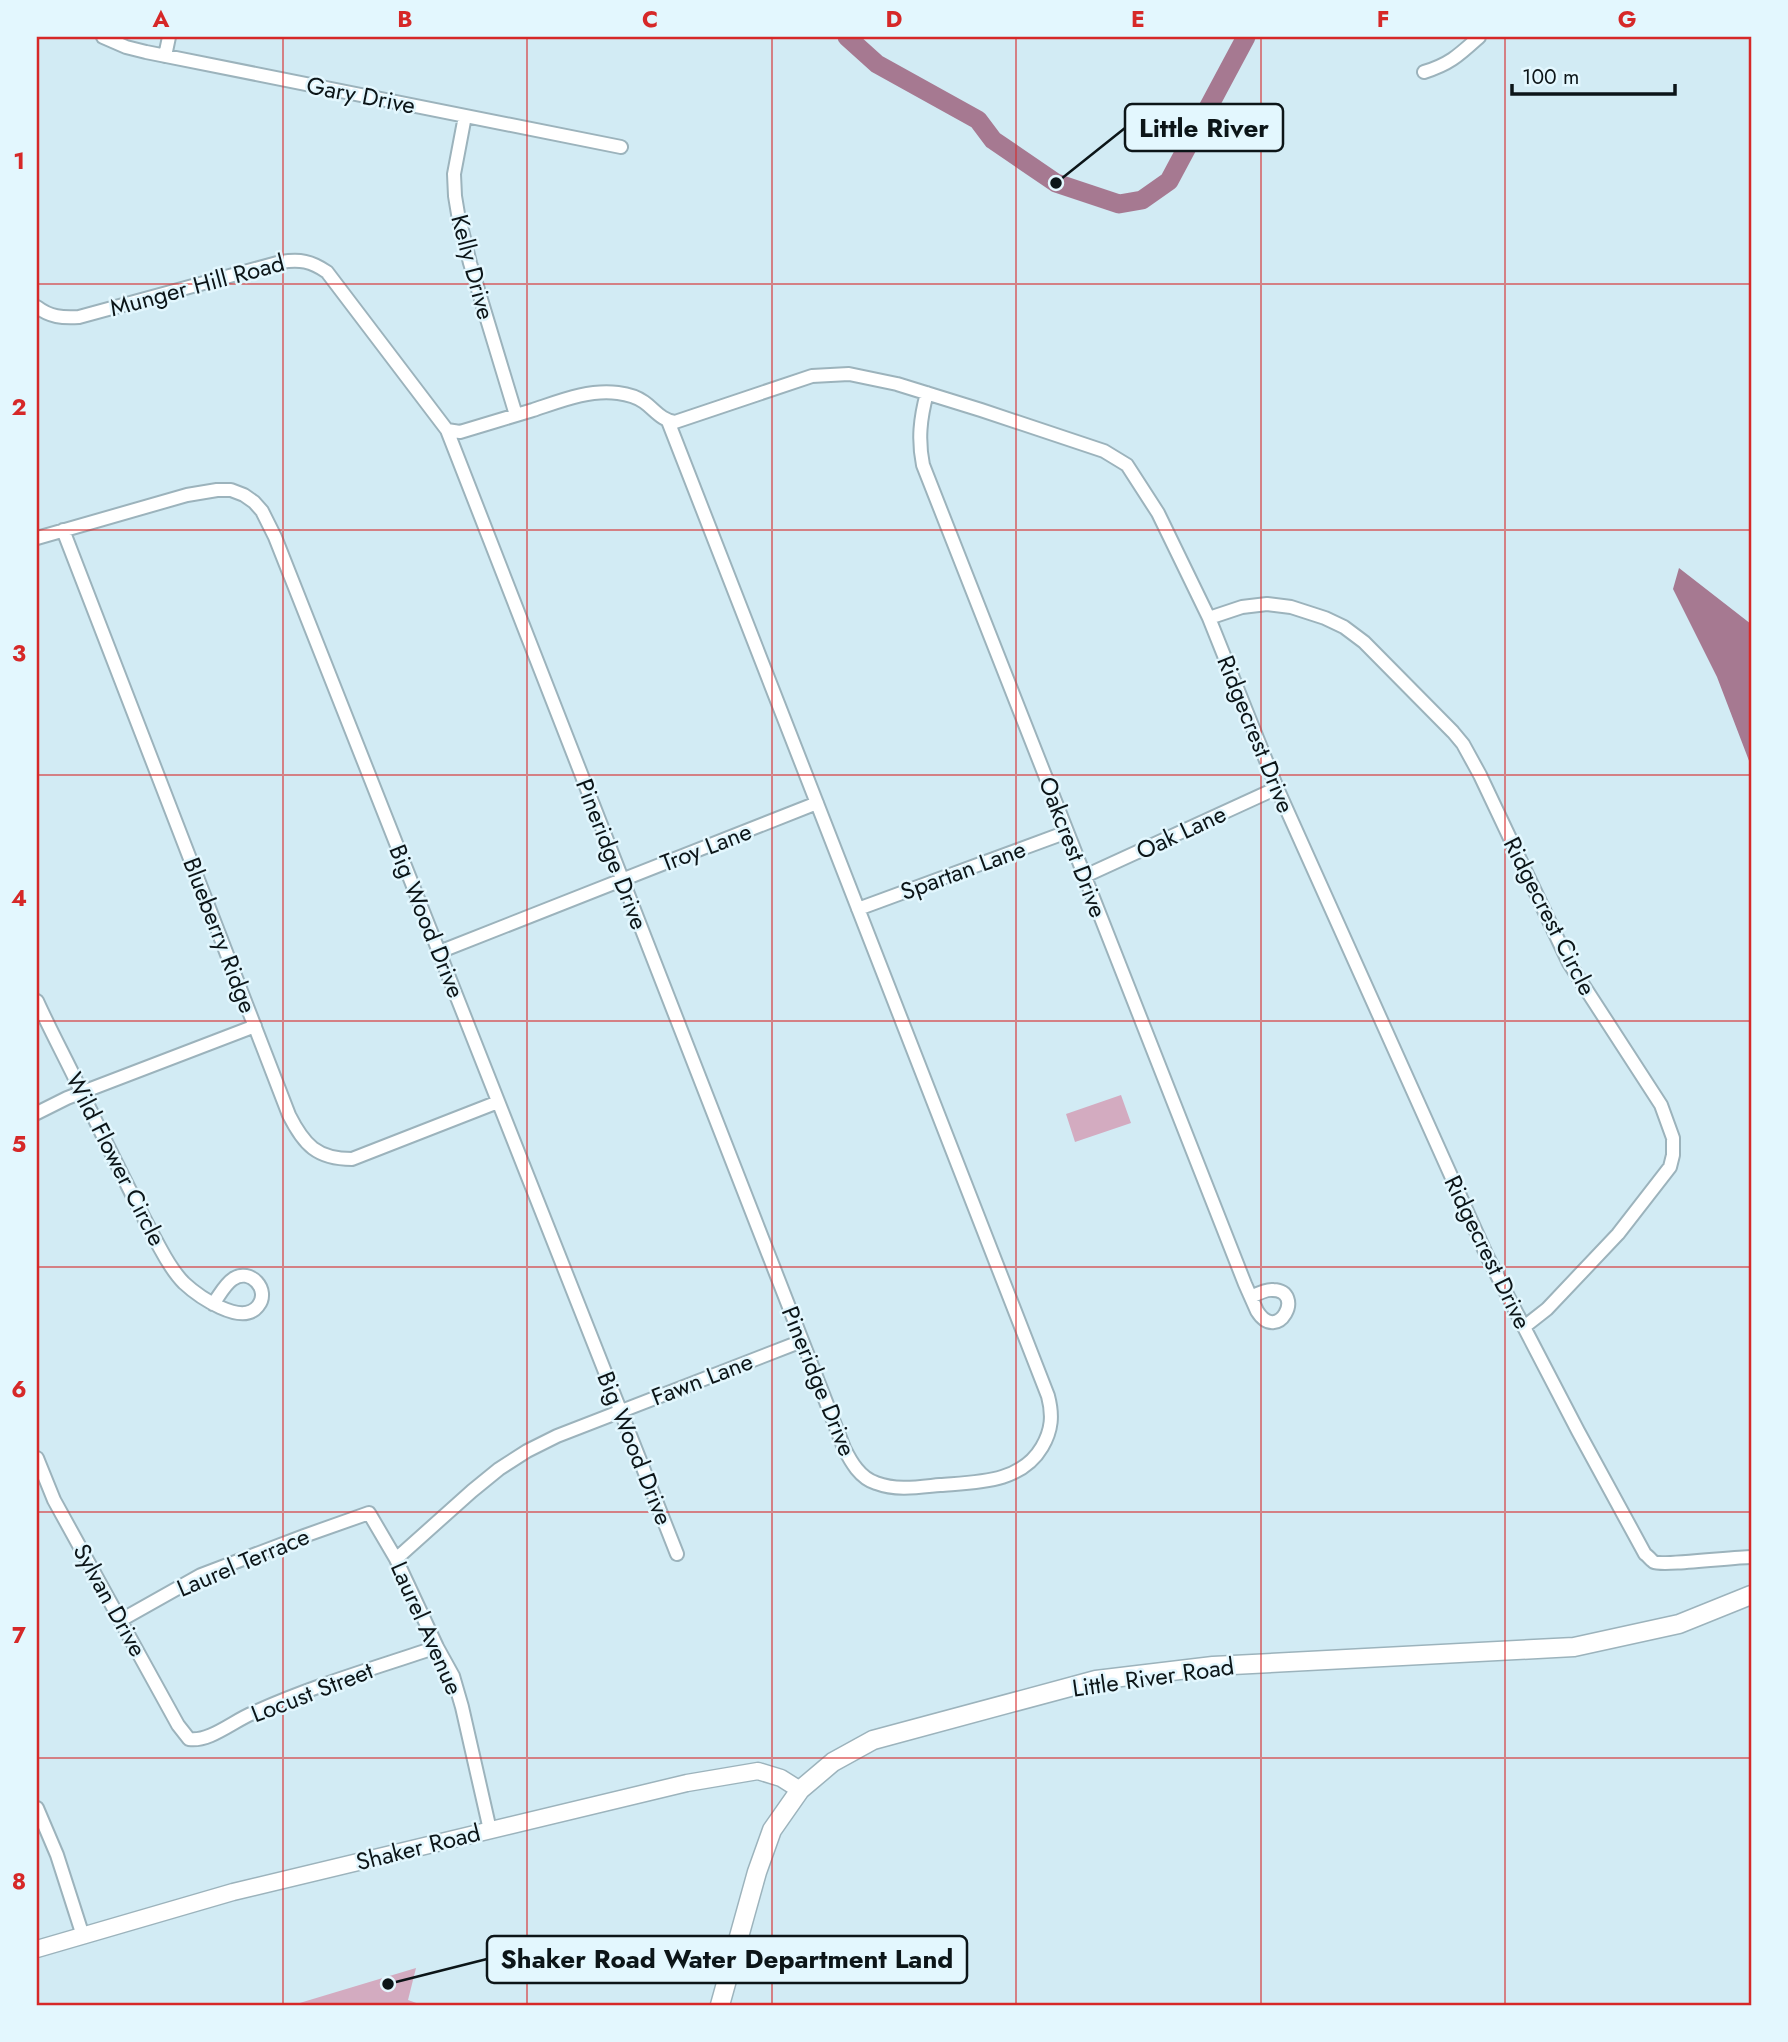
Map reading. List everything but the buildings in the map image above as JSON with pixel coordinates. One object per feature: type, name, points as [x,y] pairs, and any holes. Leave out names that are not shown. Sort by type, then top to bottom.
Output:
[{"type":"main road","name":"Little River Road","points":[[720,2005],[757,1872],[772,1830],[800,1790],[833,1762],[873,1740],[1096,1680],[1213,1666],[1574,1647],[1679,1623],[1751,1595]]},
{"type":"street","name":"Gary Drive","points":[[103,37],[126,47],[165,56],[621,147]]},
{"type":"street","points":[[165,56],[169,37]]},
{"type":"street","points":[[1424,72],[1445,66],[1479,37]]},
{"type":"street","name":"Kelly Drive","points":[[464,116],[454,174],[455,196],[470,262],[516,415]]},
{"type":"street","name":"Munger Hill Road","points":[[37,307],[57,317],[79,317],[281,262],[308,261],[327,272],[447,430]]},
{"type":"street","name":"Ridgecrest Drive","points":[[668,421],[676,422],[697,416],[812,376],[849,374],[927,393],[1104,452],[1127,465],[1158,513],[1209,618],[1277,789],[1465,1209],[1524,1327],[1645,1553],[1653,1561],[1663,1564],[1751,1557]]},
{"type":"street","points":[[447,430],[460,432],[588,394],[618,393],[643,401],[668,421]]},
{"type":"street","name":"Oakcrest Drive","points":[[927,393],[920,425],[919,445],[923,465],[1251,1297]]},
{"type":"street","name":"Pineridge Drive","points":[[447,430],[844,1448],[859,1472],[875,1483],[901,1488],[1004,1477],[1018,1472],[1029,1463],[1049,1435],[1052,1413],[1048,1396],[668,421]]},
{"type":"street","name":"Big Wood Drive","points":[[37,538],[202,491],[231,490],[244,495],[262,510],[677,1554]]},
{"type":"street","name":"Blueberry Ridge","points":[[63,530],[255,1026],[297,1129],[306,1142],[329,1158],[352,1159],[498,1101]]},
{"type":"street","name":"Ridgecrest Circle","points":[[1209,618],[1242,607],[1267,604],[1291,607],[1325,618],[1344,627],[1364,642],[1443,720],[1463,744],[1480,775],[1569,963],[1661,1105],[1673,1138],[1670,1167],[1618,1234],[1547,1309],[1524,1327]]},
{"type":"street","name":"Oak Lane","points":[[1084,876],[1277,789]]},
{"type":"street","name":"Troy Lane","points":[[439,952],[817,803]]},
{"type":"street","name":"Spartan Lane","points":[[858,909],[1067,832]]},
{"type":"street","name":"Wild Flower Circle","points":[[37,1001],[121,1175],[166,1260],[183,1282],[213,1304]]},
{"type":"street","points":[[37,1113],[82,1092],[255,1026]]},
{"type":"street","name":"Fawn Lane","points":[[396,1559],[472,1491],[518,1457],[557,1436],[802,1341]]},
{"type":"street","name":"Sylvan Drive","points":[[37,1458],[54,1500],[178,1725],[189,1739]]},
{"type":"street","name":"Laurel Avenue","points":[[369,1513],[396,1559],[453,1676],[490,1830]]},
{"type":"street","name":"Laurel Terrace","points":[[121,1620],[201,1576],[369,1513]]},
{"type":"street","name":"Locust Street","points":[[189,1739],[208,1737],[253,1713],[302,1693],[437,1647]]},
{"type":"street","name":"Shaker Road","points":[[37,1949],[233,1892],[687,1783],[750,1771],[769,1773],[800,1790]]},
{"type":"street","points":[[37,1808],[57,1854],[83,1936]]},
{"type":"shaded area","points":[[1679,568],[1751,624],[1751,766],[1717,677],[1673,589]]},
{"type":"shaded area","points":[[1121,1095],[1131,1123],[1075,1142],[1066,1114]]},
{"type":"shaded area","points":[[416,1968],[408,2000],[422,2005],[293,2005]]},
{"type":"waterway","points":[[847,37],[877,64],[978,120],[993,140],[1056,183],[1119,204],[1142,200],[1169,181],[1246,37]]},
{"type":"place","name":"Little River","points":[[1056,183]]},
{"type":"place","name":"Shaker Road Water Department Land","points":[[388,1984]]}]
